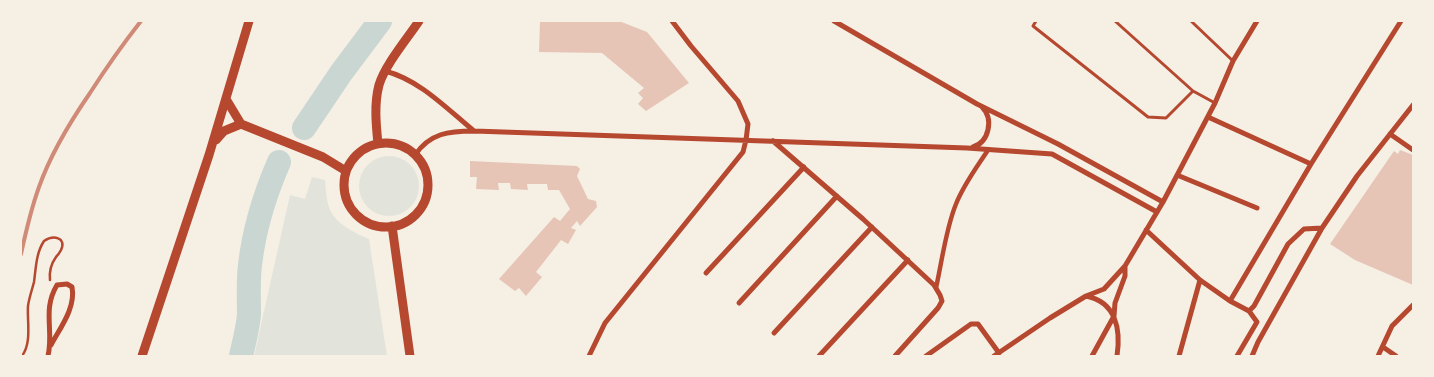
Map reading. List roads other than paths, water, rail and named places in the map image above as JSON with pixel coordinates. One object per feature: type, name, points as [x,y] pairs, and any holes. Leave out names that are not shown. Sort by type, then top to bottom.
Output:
[{"type":"main road","points":[[142,356],[213,144],[249,21]]},
{"type":"main road","points":[[378,144],[376,104],[379,85],[385,71],[419,21]]},
{"type":"main road","points":[[226,99],[241,124],[323,157],[346,171]]},
{"type":"main road","points":[[213,144],[224,131],[241,124]]},
{"type":"main road","points":[[388,143],[407,149],[415,155],[423,164],[428,188],[425,201],[412,218],[392,226],[379,226],[368,223],[358,216],[350,206],[345,195],[344,183],[346,171],[355,156],[378,144],[388,143]]},
{"type":"main road","points":[[392,226],[410,356]]},
{"type":"street","points":[[589,356],[605,323],[743,152],[746,140],[748,124],[738,101],[672,21]]},
{"type":"street","points":[[834,21],[976,104],[1058,144],[1163,202]]},
{"type":"street","points":[[926,356],[975,323],[978,324],[996,354],[1086,296],[1104,289],[1125,266],[1163,202],[1215,103],[1233,61],[1257,21]]},
{"type":"street","points":[[1230,301],[1311,164],[1401,21]]},
{"type":"street","points":[[385,71],[403,76],[421,88],[474,131]]},
{"type":"street","points":[[967,148],[977,146],[986,135],[989,127],[986,111],[976,104]]},
{"type":"street","points":[[1252,356],[1322,228],[1357,176],[1413,105]]},
{"type":"street","points":[[1208,117],[1311,164]]},
{"type":"street","points":[[415,155],[427,141],[441,134],[454,131],[772,140],[967,148],[1052,154],[1157,212]]},
{"type":"street","points":[[1390,134],[1413,150]]},
{"type":"street","points":[[772,140],[872,227],[936,288],[942,301],[938,308],[896,356]]},
{"type":"street","points":[[936,288],[956,204],[988,150]]},
{"type":"street","points":[[706,273],[804,167]]},
{"type":"street","points":[[1177,175],[1256,208]]},
{"type":"street","points":[[739,303],[837,196]]},
{"type":"street","points":[[774,333],[872,227]]},
{"type":"street","points":[[1249,311],[1254,306],[1288,244],[1304,229],[1322,228]]},
{"type":"street","points":[[1146,230],[1200,280],[1230,301],[1249,311],[1257,322],[1237,356]]},
{"type":"street","points":[[819,356],[908,260]]},
{"type":"street","points":[[1117,356],[1118,330],[1114,316],[1115,303],[1125,276],[1125,266]]},
{"type":"street","points":[[1179,356],[1200,280]]},
{"type":"street","points":[[48,356],[50,345],[48,322],[50,301],[57,285],[67,284],[72,287],[74,296],[67,317],[50,345]]},
{"type":"street","points":[[1086,296],[1099,299],[1114,316]]},
{"type":"street","points":[[1378,356],[1392,326],[1413,305]]},
{"type":"street","points":[[1092,356],[1114,316]]},
{"type":"street","points":[[1383,347],[1396,356]]},
{"type":"lane","points":[[1036,21],[1033,26],[1148,117],[1166,118],[1192,92]]},
{"type":"lane","points":[[1115,21],[1192,92],[1215,103]]},
{"type":"lane","points":[[1191,21],[1233,61]]},
{"type":"waterway","points":[[304,128],[341,73],[380,21]]},
{"type":"waterway","points":[[241,356],[249,314],[249,271],[254,239],[265,199],[279,162]]},
{"type":"railway","points":[[21,254],[36,195],[55,150],[102,74],[141,21]]}]
